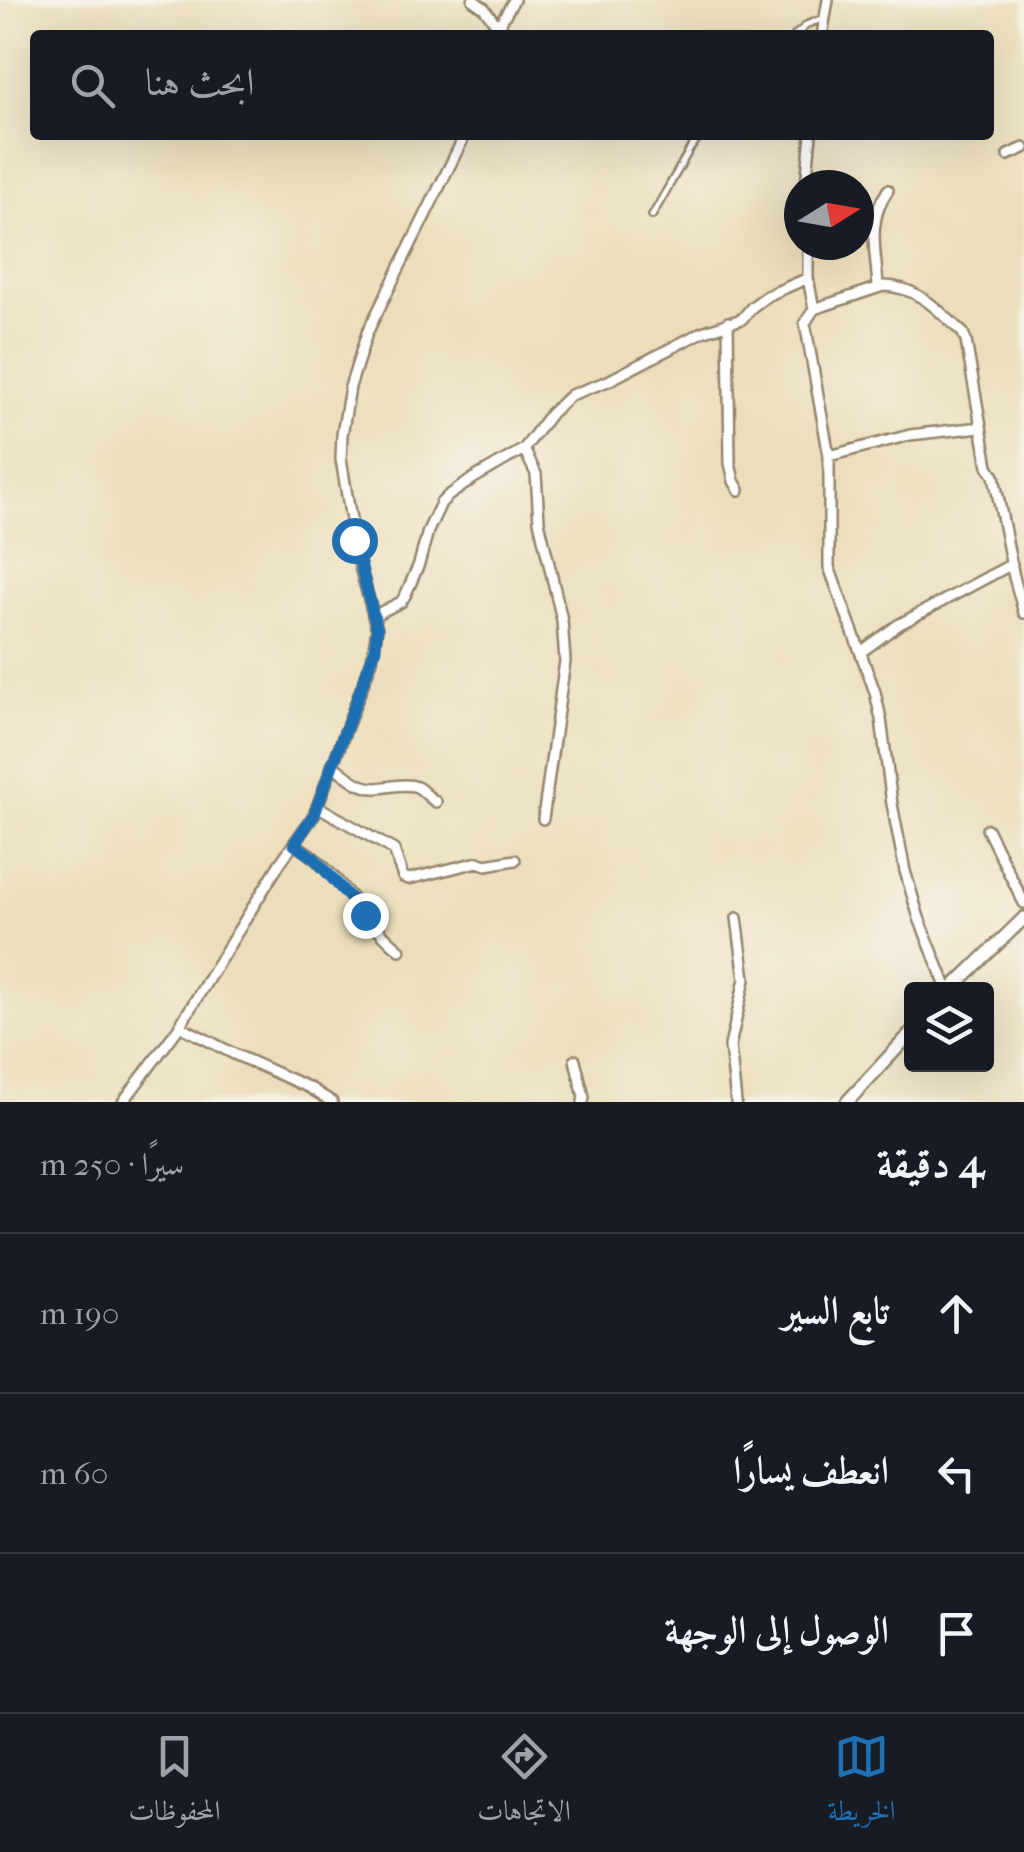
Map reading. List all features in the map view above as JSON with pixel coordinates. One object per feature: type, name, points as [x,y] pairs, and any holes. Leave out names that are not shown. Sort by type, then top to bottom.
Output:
[{"type":"street","points":[[473,0],[484,8],[497,30]]},
{"type":"street","points":[[499,30],[514,0]]},
{"type":"street","points":[[823,30],[828,0]]},
{"type":"street","points":[[123,1102],[180,1026],[314,815],[372,660],[377,629],[357,556],[340,460],[350,387],[366,333],[462,140]]},
{"type":"street","points":[[808,170],[810,140]]},
{"type":"street","points":[[1008,155],[1024,148]]},
{"type":"street","points":[[878,287],[874,223],[879,203],[888,190]]},
{"type":"street","points":[[808,260],[814,309]]},
{"type":"street","points":[[374,616],[400,602],[406,594],[441,503],[524,449],[571,394],[608,380],[702,332],[742,318],[768,296],[808,278]]},
{"type":"street","points":[[946,982],[904,871],[879,707],[829,568],[830,456],[805,323],[814,309],[878,287],[894,286],[919,294],[963,333],[988,466],[994,476],[1024,613]]},
{"type":"street","points":[[728,322],[730,462],[740,490]]},
{"type":"street","points":[[830,456],[910,436],[981,427]]},
{"type":"street","points":[[524,449],[536,474],[539,521],[562,620],[565,661],[543,820]]},
{"type":"street","points":[[861,652],[898,625],[1012,564]]},
{"type":"street","points":[[332,765],[362,786],[418,788],[436,802]]},
{"type":"street","points":[[317,806],[394,850],[403,877],[409,879],[478,862],[486,865],[515,860]]},
{"type":"street","points":[[988,830],[1024,903]]},
{"type":"street","points":[[294,844],[315,859],[380,934],[400,950]]},
{"type":"street","points":[[736,918],[745,979],[730,1046],[736,1102]]},
{"type":"street","points":[[957,982],[1024,918]]},
{"type":"street","points":[[180,1026],[332,1102]]},
{"type":"street","points":[[846,1102],[904,1040]]},
{"type":"street","points":[[574,1060],[582,1102]]},
{"type":"lane","points":[[801,30],[825,18]]},
{"type":"lane","points":[[652,216],[697,140]]},
{"type":"route","points":[[354,540],[377,629],[375,650],[314,815],[294,844],[315,859],[365,915]]}]
